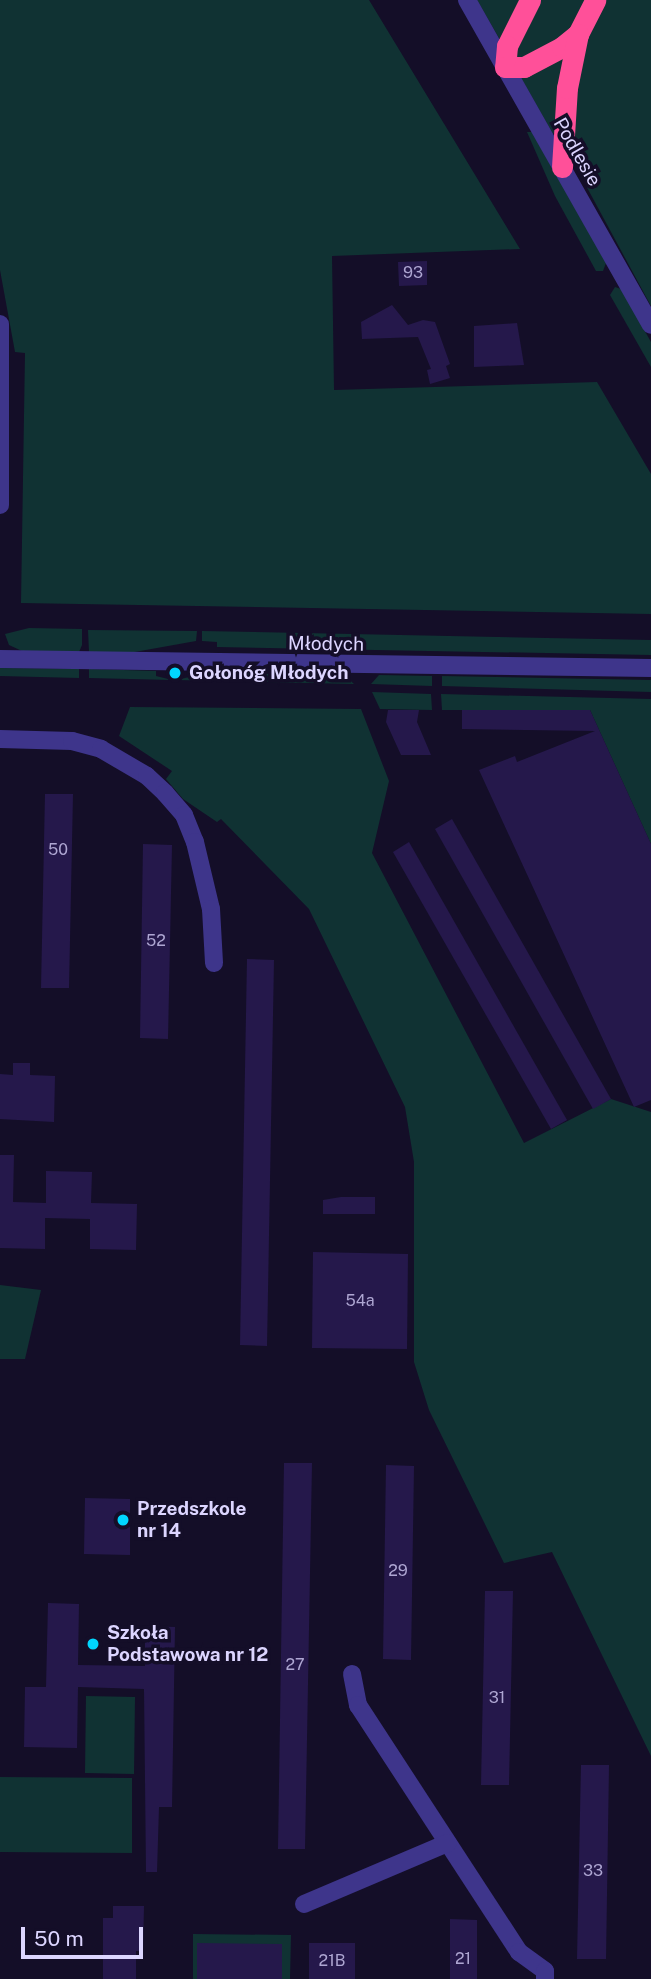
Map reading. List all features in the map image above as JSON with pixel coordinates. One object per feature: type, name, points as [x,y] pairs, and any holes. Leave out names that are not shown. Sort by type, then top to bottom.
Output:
[{"type":"highway","points":[[530,0],[507,46],[505,67],[524,67],[547,56],[578,34]]},
{"type":"highway","points":[[562,167],[567,88],[578,34],[595,0]]},
{"type":"street","name":"Podlesie","points":[[467,0],[651,325]]},
{"type":"street","points":[[0,324],[0,505]]},
{"type":"street","name":"Młodych","points":[[0,659],[651,668]]},
{"type":"street","points":[[0,739],[72,741],[101,749],[147,776],[165,793],[184,815],[195,842],[211,909],[214,963]]},
{"type":"street","points":[[352,1674],[358,1705],[519,1952],[545,1971],[545,1979]]},
{"type":"street","points":[[304,1904],[448,1843]]},
{"type":"green space","points":[[0,0],[369,0],[520,249],[332,256],[334,390],[597,382],[651,474],[651,614],[21,603],[25,353],[15,352],[0,270]]},
{"type":"green space","points":[[477,0],[523,0],[502,40],[499,38]]},
{"type":"green space","points":[[538,0],[587,0],[569,32],[552,46],[512,61]]},
{"type":"green space","points":[[604,0],[651,0],[651,306],[577,169],[571,123],[577,63]]},
{"type":"green space","points":[[566,50],[557,132],[553,134],[520,76]]},
{"type":"green space","points":[[527,132],[532,132],[606,263],[603,271],[596,271],[555,196]]},
{"type":"green space","points":[[615,287],[621,289],[651,342],[651,367],[610,295]]},
{"type":"green space","points":[[29,628],[82,629],[82,645],[79,652],[22,651],[9,645],[5,634]]},
{"type":"green space","points":[[88,630],[197,631],[196,641],[129,653],[89,652]]},
{"type":"green space","points":[[202,631],[651,640],[651,655],[217,647],[217,642],[202,641]]},
{"type":"green space","points":[[0,668],[79,669],[79,678],[0,676]]},
{"type":"green space","points":[[89,669],[156,671],[156,676],[172,680],[89,678]]},
{"type":"green space","points":[[193,671],[343,674],[354,684],[177,680],[193,676]]},
{"type":"green space","points":[[379,675],[432,676],[432,686],[371,684]]},
{"type":"green space","points":[[442,676],[651,680],[651,692],[442,686]]},
{"type":"green space","points":[[372,692],[431,694],[432,710],[380,709]]},
{"type":"green space","points":[[441,694],[651,699],[651,844],[590,710],[442,710]]},
{"type":"green space","points":[[130,707],[361,709],[389,781],[372,853],[524,1143],[611,1099],[651,1112],[651,1756],[552,1552],[504,1563],[429,1410],[414,1362],[414,1162],[405,1107],[309,909],[221,819],[217,822],[183,799],[166,779],[172,771],[119,736]]},
{"type":"green space","points":[[0,1285],[41,1290],[25,1359],[0,1359]]},
{"type":"green space","points":[[86,1696],[135,1697],[134,1774],[85,1773]]},
{"type":"green space","points":[[0,1777],[132,1778],[132,1853],[0,1852]]},
{"type":"green space","points":[[193,1934],[291,1935],[290,1979],[193,1979]]},
{"type":"building","points":[[427,261],[427,285],[399,286],[398,262]]},
{"type":"building","points":[[392,305],[408,325],[423,320],[435,322],[450,364],[446,366],[450,378],[430,384],[427,370],[431,369],[418,337],[362,339],[361,322]]},
{"type":"building","points":[[517,323],[524,365],[474,367],[474,326]]},
{"type":"building","points":[[388,710],[419,710],[417,722],[431,755],[401,755],[386,722]]},
{"type":"building","points":[[462,710],[590,710],[651,844],[651,1100],[634,1107],[479,770],[515,756],[517,762],[595,731],[462,729]]},
{"type":"building","points":[[45,794],[73,794],[69,988],[41,988]]},
{"type":"building","points":[[452,819],[611,1099],[593,1109],[435,829]]},
{"type":"building","points":[[409,842],[567,1120],[551,1129],[393,852]]},
{"type":"building","points":[[143,844],[172,845],[168,1039],[140,1038]]},
{"type":"building","points":[[247,959],[274,960],[267,1346],[240,1345]]},
{"type":"building","points":[[13,1063],[30,1063],[30,1075],[55,1076],[54,1122],[0,1119],[0,1074],[13,1075]]},
{"type":"building","points":[[0,1155],[14,1155],[13,1202],[46,1203],[46,1171],[92,1172],[91,1203],[137,1204],[136,1250],[90,1249],[90,1219],[45,1218],[45,1249],[0,1248]]},
{"type":"building","points":[[375,1197],[375,1214],[323,1214],[323,1200]]},
{"type":"building","points":[[313,1252],[408,1254],[407,1349],[312,1348]]},
{"type":"building","points":[[284,1463],[312,1463],[305,1849],[278,1849]]},
{"type":"building","points":[[386,1465],[414,1466],[411,1660],[383,1659]]},
{"type":"building","points":[[85,1498],[130,1499],[130,1555],[84,1554]]},
{"type":"building","points":[[485,1591],[513,1591],[509,1785],[481,1785]]},
{"type":"building","points":[[48,1603],[79,1604],[78,1665],[145,1666],[145,1626],[175,1627],[172,1807],[159,1807],[157,1872],[146,1872],[144,1689],[78,1687],[77,1748],[24,1747],[25,1687],[46,1687]]},
{"type":"building","points":[[581,1765],[609,1765],[606,1959],[577,1959]]},
{"type":"building","points":[[113,1906],[144,1906],[143,1951],[136,1951],[136,1979],[103,1979],[103,1918],[113,1918]]},
{"type":"building","points":[[450,1919],[477,1920],[477,1979],[450,1979]]},
{"type":"building","points":[[197,1943],[282,1944],[282,1979],[197,1979]]},
{"type":"building","points":[[309,1943],[355,1943],[355,1979],[309,1979]]},
{"type":"place","name":"Gołonóg Młodych","points":[[175,673]]},
{"type":"place","name":"Przedszkole nr 14","points":[[123,1520]]},
{"type":"place","name":"Szkoła Podstawowa nr 12","points":[[93,1644]]}]
